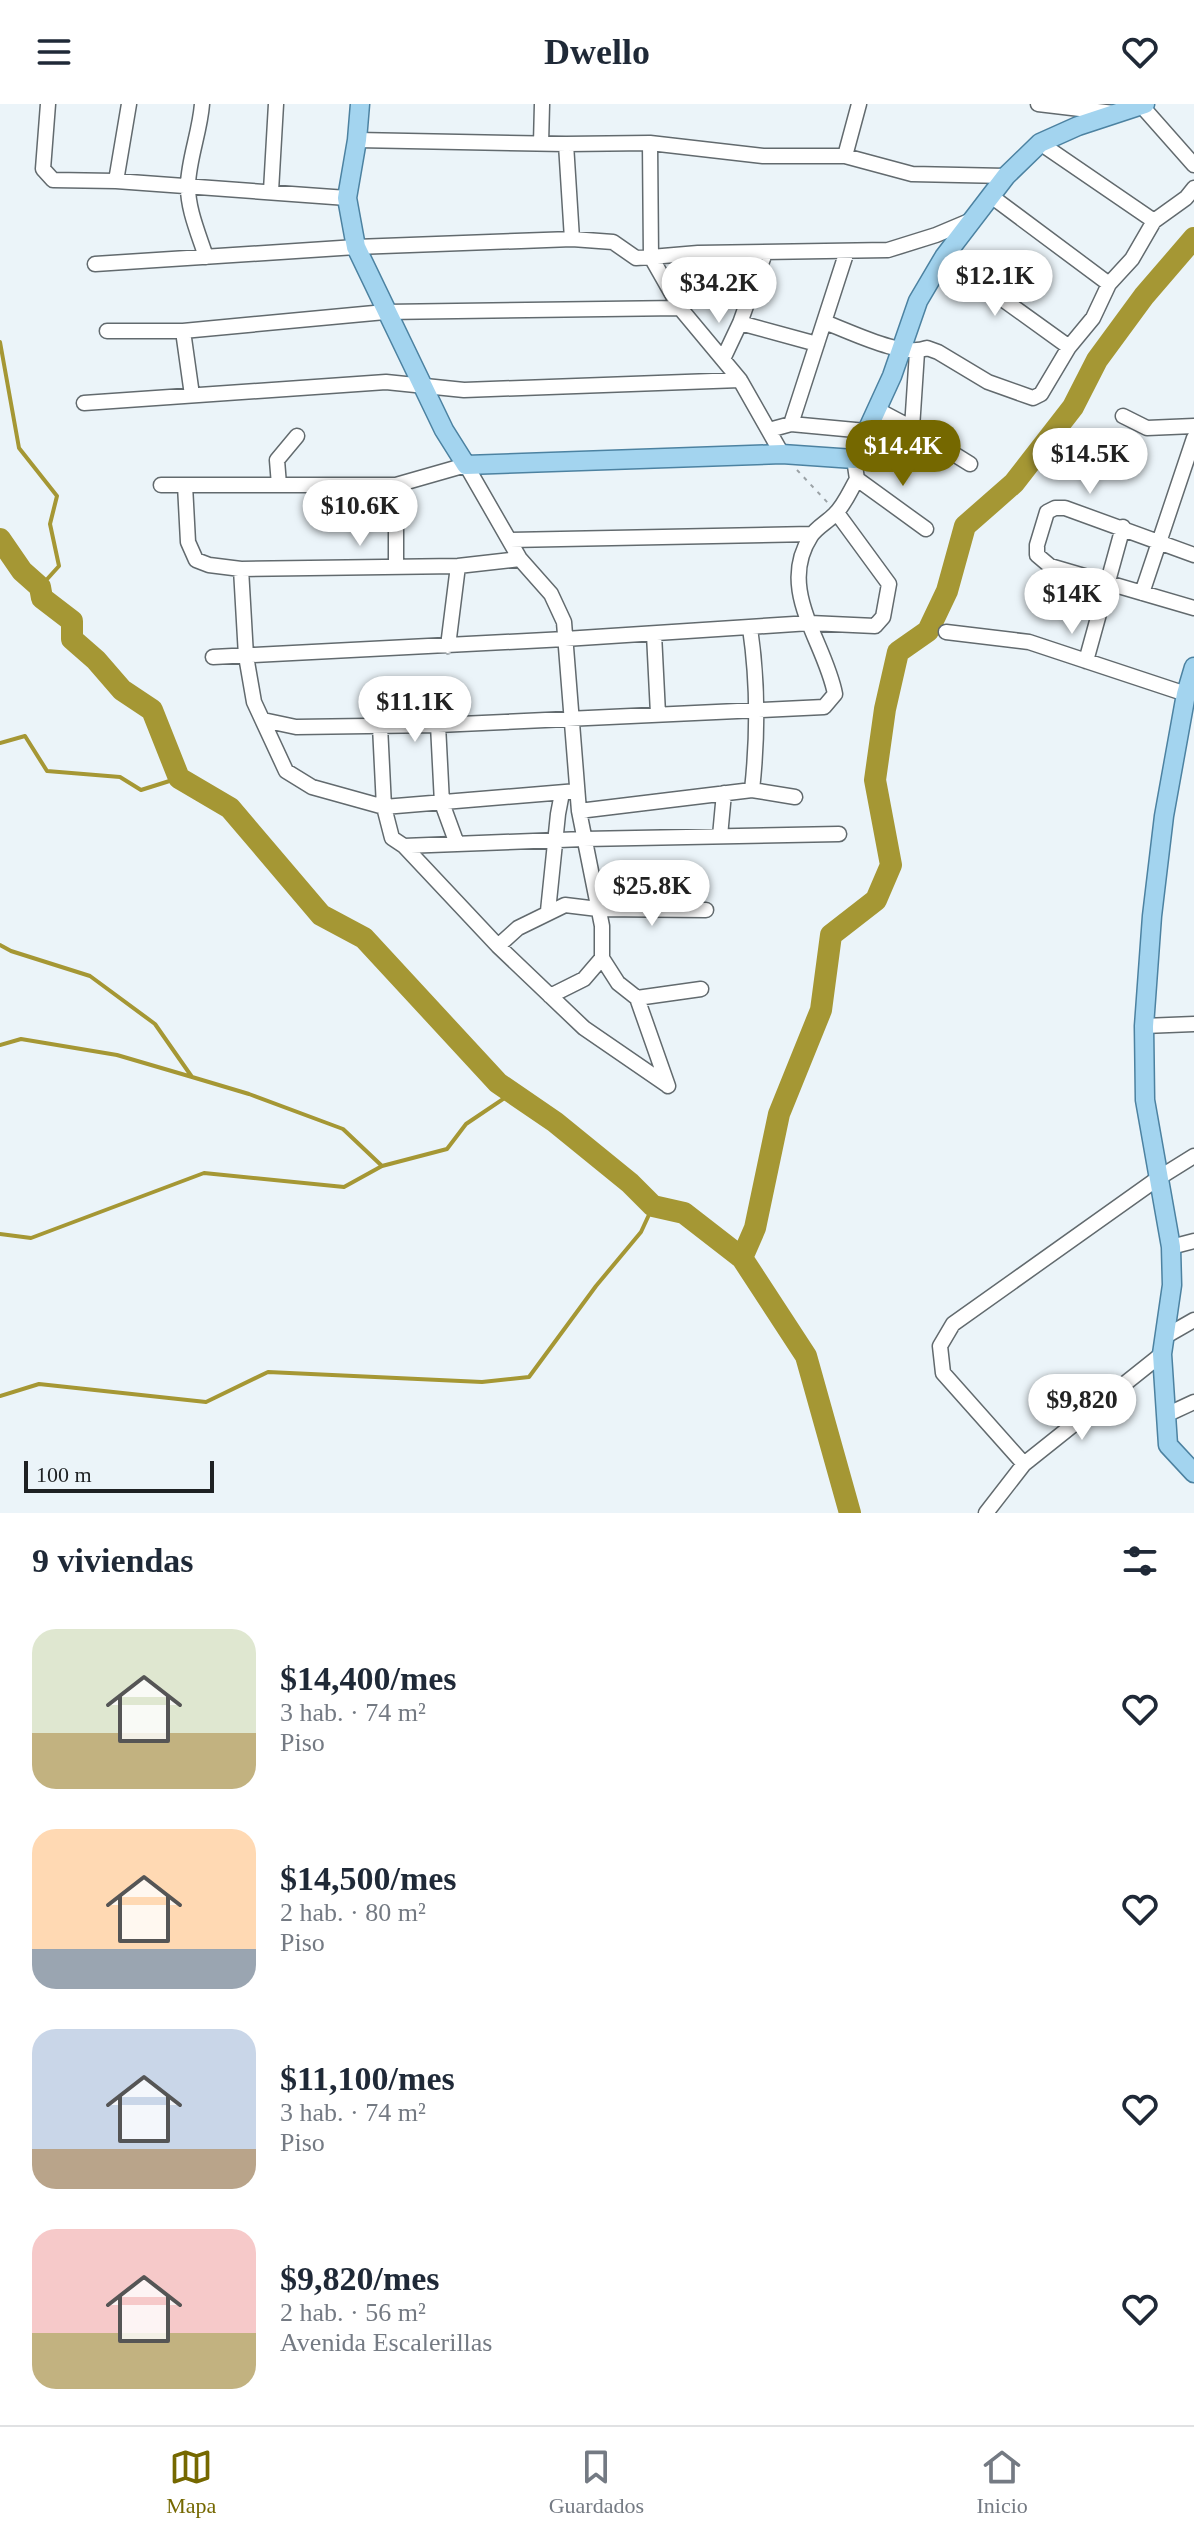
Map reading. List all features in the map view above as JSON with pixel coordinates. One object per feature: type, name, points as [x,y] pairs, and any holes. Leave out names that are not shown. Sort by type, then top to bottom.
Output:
[{"type":"main road","points":[[360,104],[347,198],[356,247],[444,430],[466,465],[782,454],[854,459],[892,376],[909,350],[918,301],[944,257],[1006,176],[1040,143],[1142,104]]},
{"type":"main road","points":[[1194,667],[1186,694],[1187,726],[1164,816],[1152,916],[1144,1026],[1145,1100],[1171,1247],[1172,1285],[1164,1345],[1168,1445],[1194,1473]]},
{"type":"street","points":[[48,104],[43,169],[53,180],[188,185],[347,198]]},
{"type":"street","points":[[116,181],[129,104]]},
{"type":"street","points":[[202,104],[201,125],[188,185],[206,257]]},
{"type":"street","points":[[271,191],[276,104]]},
{"type":"street","points":[[541,144],[542,104]]},
{"type":"street","points":[[845,156],[859,104]]},
{"type":"street","points":[[1038,104],[1115,113]]},
{"type":"street","points":[[1142,104],[1194,165]]},
{"type":"street","points":[[357,140],[650,143],[763,156],[845,156],[912,174],[1006,176]]},
{"type":"street","points":[[650,143],[651,257],[680,308],[740,380],[782,454]]},
{"type":"street","points":[[1040,143],[1154,221]]},
{"type":"street","points":[[566,144],[572,239]]},
{"type":"street","points":[[824,322],[909,350],[927,348],[938,352],[988,382],[1033,398],[1041,394],[1069,347],[1093,318],[1109,284],[1132,259],[1154,221],[1186,198],[1194,188]]},
{"type":"street","points":[[991,196],[1109,284]]},
{"type":"street","points":[[95,264],[356,247],[572,239],[613,242],[636,258],[698,253],[888,250],[974,219]]},
{"type":"street","points":[[791,424],[847,251]]},
{"type":"street","points":[[723,359],[740,323],[765,253]]},
{"type":"street","points":[[944,257],[1069,347]]},
{"type":"street","points":[[107,331],[183,331],[385,312],[680,308]]},
{"type":"street","points":[[740,323],[817,344]]},
{"type":"street","points":[[183,331],[192,395]]},
{"type":"street","points":[[909,350],[912,428]]},
{"type":"street","points":[[84,403],[386,382],[464,390],[740,380]]},
{"type":"street","points":[[876,409],[970,464]]},
{"type":"street","points":[[1123,416],[1147,428],[1194,426]]},
{"type":"street","points":[[769,430],[791,424],[866,431]]},
{"type":"street","points":[[279,485],[277,460],[297,436]]},
{"type":"street","points":[[1142,593],[1194,438]]},
{"type":"street","points":[[263,720],[296,727],[438,725],[824,707],[835,694],[832,678],[797,592],[800,559],[812,534],[837,513],[857,479],[854,459]]},
{"type":"street","points":[[161,485],[396,485],[466,465],[520,559],[551,594],[564,622],[571,719],[570,792],[555,840],[548,911]]},
{"type":"street","points":[[857,479],[926,529]]},
{"type":"street","points":[[185,485],[188,542],[196,560],[209,565],[241,569],[458,566],[520,559]]},
{"type":"street","points":[[396,485],[396,566]]},
{"type":"street","points":[[1194,555],[1065,508],[1047,512],[1037,545],[1037,555],[1050,566],[1194,608]]},
{"type":"street","points":[[213,657],[810,623],[875,626],[883,617],[889,584],[837,513]]},
{"type":"street","points":[[1086,661],[1123,527]]},
{"type":"street","points":[[510,540],[812,534]]},
{"type":"street","points":[[448,646],[458,566]]},
{"type":"street","points":[[241,569],[246,656],[254,702],[286,771],[312,787],[384,807],[570,792]]},
{"type":"street","points":[[750,628],[756,666],[757,709],[752,790]]},
{"type":"street","points":[[946,632],[1029,642],[1186,694]]},
{"type":"street","points":[[654,634],[658,714]]},
{"type":"street","points":[[438,725],[442,803],[457,844]]},
{"type":"street","points":[[380,726],[384,807],[392,838],[404,846],[498,946],[584,1028],[668,1086],[637,998],[618,983],[602,958],[602,926],[579,811],[570,792]]},
{"type":"street","points":[[579,811],[752,790],[795,797]]},
{"type":"street","points":[[720,836],[724,793]]},
{"type":"street","points":[[404,846],[839,834]]},
{"type":"street","points":[[498,946],[518,928],[565,905],[598,909],[706,910]]},
{"type":"street","points":[[550,996],[584,979],[602,958]]},
{"type":"street","points":[[637,998],[701,989]]},
{"type":"street","points":[[1144,1026],[1194,1024]]},
{"type":"street","points":[[1024,1464],[943,1373],[940,1346],[953,1324],[1194,1156]]},
{"type":"street","points":[[1171,1247],[1194,1241]]},
{"type":"street","points":[[986,1513],[1024,1464],[1194,1320]]},
{"type":"street","points":[[1166,1415],[1194,1402]]},
{"type":"path","points":[[782,454],[837,513]]},
{"type":"waterway","points":[[742,1258],[755,1228],[779,1114],[821,1010],[831,935],[876,900],[891,865],[875,780],[885,709],[898,652],[928,631],[947,591],[965,526],[1014,483],[1073,407],[1097,360],[1144,296],[1194,238]]},
{"type":"waterway","points":[[0,342],[19,448],[57,496],[50,524],[59,566],[40,587]]},
{"type":"waterway","points":[[0,539],[22,571],[40,587],[42,598],[72,621],[72,639],[96,660],[122,690],[152,710],[179,778],[230,808],[321,915],[364,938],[498,1083],[555,1122],[630,1183],[653,1206],[684,1213],[742,1258],[806,1356],[850,1513]]},
{"type":"waterway","points":[[0,743],[25,736],[47,771],[120,777],[141,790],[179,778]]},
{"type":"waterway","points":[[0,945],[90,976],[155,1024],[192,1077],[249,1094],[343,1129],[382,1166],[447,1149],[466,1124],[512,1093]]},
{"type":"waterway","points":[[0,1045],[21,1039],[117,1055],[192,1077]]},
{"type":"waterway","points":[[0,1234],[31,1238],[204,1173],[344,1187],[382,1166]]},
{"type":"waterway","points":[[0,1396],[39,1384],[206,1402],[268,1372],[482,1382],[529,1377],[596,1286],[641,1232],[653,1206]]}]
